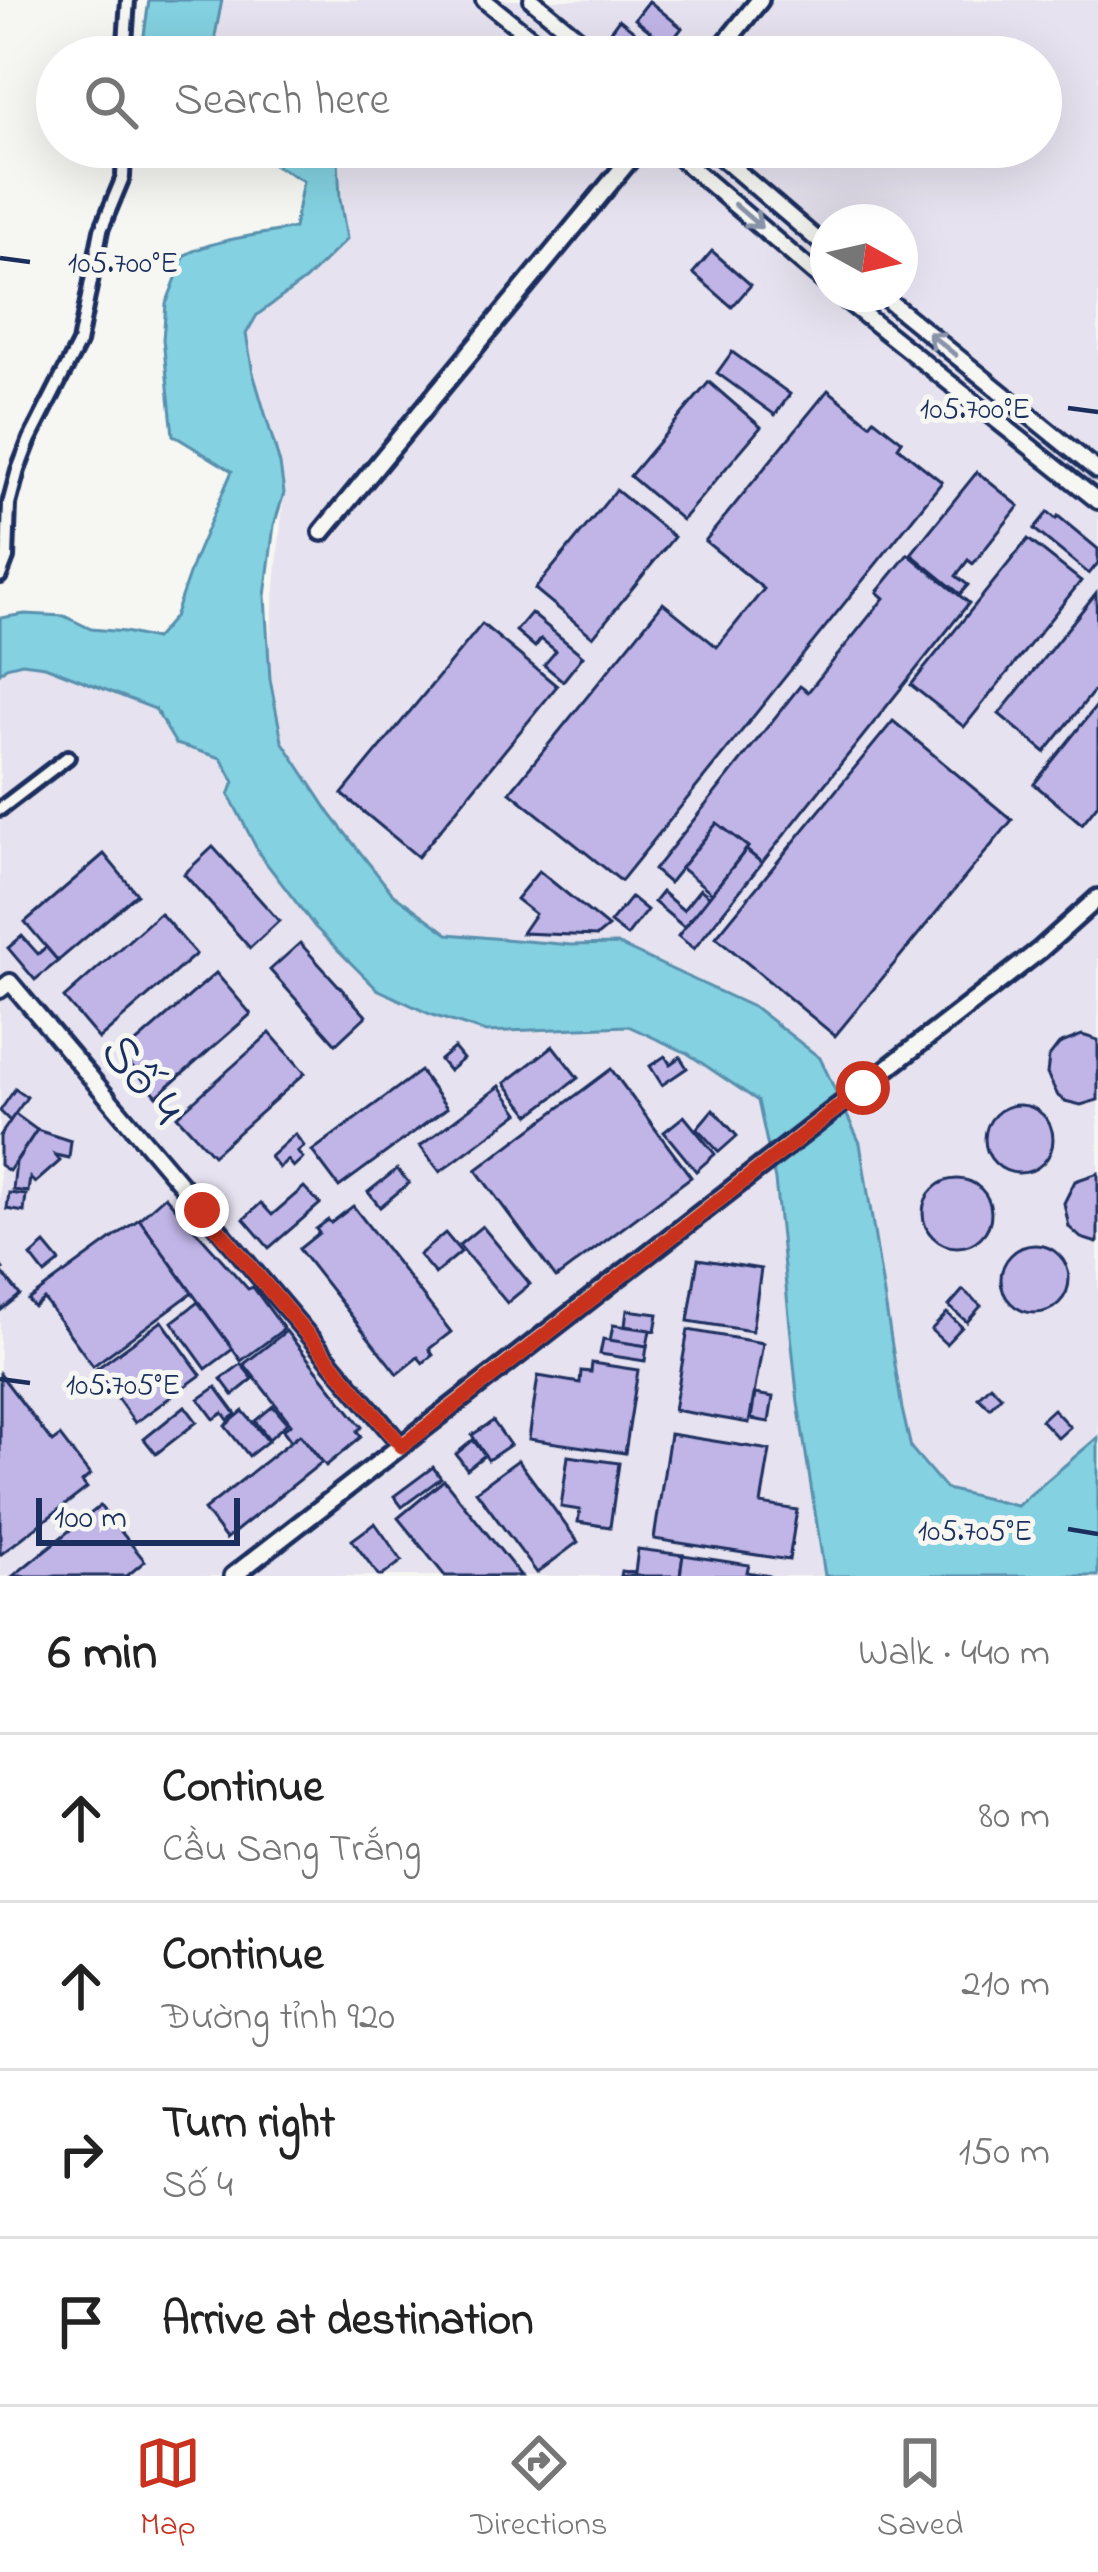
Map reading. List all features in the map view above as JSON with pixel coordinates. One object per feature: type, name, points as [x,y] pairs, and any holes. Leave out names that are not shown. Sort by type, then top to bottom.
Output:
[{"type":"main road","points":[[731,36],[760,0]]},
{"type":"main road","points":[[322,532],[623,168]]},
{"type":"main road","points":[[233,1576],[1040,950],[1098,898]]},
{"type":"street","points":[[125,36],[128,0]]},
{"type":"street","points":[[484,0],[529,36]]},
{"type":"street","points":[[532,0],[576,36]]},
{"type":"street","points":[[0,575],[8,558],[9,504],[18,470],[79,343],[101,230],[123,168]]},
{"type":"street","points":[[692,168],[810,270]]},
{"type":"street","points":[[734,168],[810,234]]},
{"type":"street","points":[[861,312],[1098,501]]},
{"type":"street","points":[[902,312],[1098,471]]},
{"type":"street","points":[[0,809],[68,757]]},
{"type":"street","name":"Số 4","points":[[3,980],[402,1446]]},
{"type":"shaded area","points":[[222,0],[1098,0],[1098,1437],[957,1576],[0,1576],[0,673],[22,663],[45,666],[155,709],[269,648],[284,493],[246,334],[256,315],[347,239],[338,168],[1062,168],[1062,36],[214,36]]},
{"type":"water","points":[[149,0],[222,0],[215,36],[144,36]]},
{"type":"water","points":[[280,168],[338,168],[347,239],[305,280],[257,315],[246,334],[284,493],[274,525],[265,596],[270,679],[282,741],[331,815],[392,893],[448,934],[571,945],[617,944],[757,1009],[820,1058],[860,1143],[911,1448],[946,1489],[1017,1506],[1098,1437],[1098,1576],[825,1576],[798,1403],[775,1180],[758,1101],[687,1053],[628,1026],[486,1032],[432,1015],[377,989],[315,927],[260,855],[229,795],[234,782],[221,758],[176,744],[155,709],[45,666],[22,663],[0,673],[0,618],[64,616],[91,629],[155,639],[174,617],[232,471],[173,435],[163,339],[166,304],[185,255],[224,241],[294,228],[303,181]]},
{"type":"building","points":[[649,1],[682,28],[676,36],[656,36],[635,19]]},
{"type":"building","points":[[619,19],[634,31],[619,36],[611,30]]},
{"type":"building","points":[[712,251],[751,285],[732,307],[693,273]]},
{"type":"building","points":[[732,352],[790,394],[775,415],[717,373]]},
{"type":"building","points":[[709,382],[761,427],[682,520],[630,476]]},
{"type":"building","points":[[828,390],[870,424],[874,419],[902,441],[898,447],[942,482],[621,881],[510,792],[663,603],[717,647],[764,589],[705,541]]},
{"type":"building","points":[[977,472],[1019,506],[973,564],[968,560],[956,576],[968,585],[960,594],[911,554]]},
{"type":"building","points":[[616,490],[674,537],[593,637],[535,589]]},
{"type":"building","points":[[1048,512],[1098,549],[1098,563],[1089,574],[1034,529]]},
{"type":"building","points":[[1028,539],[1081,581],[964,727],[911,685]]},
{"type":"building","points":[[908,554],[969,603],[762,863],[717,823],[669,883],[654,870],[800,686],[808,692],[884,598],[877,592]]},
{"type":"building","points":[[1096,593],[1098,686],[1045,752],[999,714]]},
{"type":"building","points":[[531,613],[583,656],[563,681],[544,665],[556,651],[541,639],[535,647],[516,631]]},
{"type":"building","points":[[482,624],[557,686],[418,857],[342,794]]},
{"type":"building","points":[[1098,704],[1098,804],[1082,824],[1034,784]]},
{"type":"building","points":[[893,721],[1012,820],[835,1036],[716,937]]},
{"type":"building","points":[[717,823],[748,847],[712,893],[681,868]]},
{"type":"building","points":[[213,847],[279,921],[250,948],[184,874]]},
{"type":"building","points":[[746,850],[762,863],[694,949],[678,936]]},
{"type":"building","points":[[104,854],[137,894],[58,961],[25,922]]},
{"type":"building","points":[[539,871],[608,927],[597,936],[522,933],[535,914],[516,899]]},
{"type":"building","points":[[700,889],[709,896],[684,927],[654,902],[662,892],[683,910]]},
{"type":"building","points":[[631,897],[647,910],[627,936],[610,923]]},
{"type":"building","points":[[160,913],[196,954],[99,1039],[64,998]]},
{"type":"building","points":[[22,936],[38,954],[46,947],[58,961],[35,980],[8,948]]},
{"type":"building","points":[[300,943],[366,1016],[336,1044],[270,970]]},
{"type":"building","points":[[216,973],[251,1014],[157,1096],[122,1055]]},
{"type":"building","points":[[270,1033],[305,1073],[213,1155],[177,1116]]},
{"type":"building","points":[[1082,1035],[1098,1040],[1098,1100],[1081,1105],[1058,1096],[1047,1074],[1049,1057],[1059,1044]]},
{"type":"building","points":[[553,1046],[578,1078],[530,1115],[505,1083]]},
{"type":"building","points":[[454,1048],[463,1059],[449,1071],[440,1060]]},
{"type":"building","points":[[665,1056],[670,1064],[680,1057],[687,1068],[662,1085],[650,1066]]},
{"type":"building","points":[[611,1069],[691,1177],[556,1278],[476,1170]]},
{"type":"building","points":[[420,1071],[447,1108],[339,1187],[312,1151]]},
{"type":"building","points":[[500,1086],[519,1113],[440,1172],[420,1146]]},
{"type":"building","points":[[15,1089],[27,1097],[10,1121],[0,1111]]},
{"type":"building","points":[[1019,1105],[1043,1115],[1053,1139],[1043,1163],[1019,1173],[995,1163],[985,1139],[995,1115]]},
{"type":"building","points":[[713,1109],[737,1136],[719,1152],[697,1128]]},
{"type":"building","points":[[15,1114],[37,1130],[9,1171],[0,1165],[0,1136]]},
{"type":"building","points":[[684,1116],[715,1154],[696,1171],[664,1132]]},
{"type":"building","points":[[37,1130],[71,1141],[69,1158],[55,1155],[60,1161],[35,1183],[30,1178],[28,1192],[13,1190],[16,1162]]},
{"type":"building","points":[[295,1134],[304,1146],[297,1152],[303,1158],[293,1167],[287,1160],[279,1168],[270,1157]]},
{"type":"building","points":[[397,1169],[409,1183],[380,1207],[368,1192]]},
{"type":"building","points":[[1098,1173],[1097,1243],[1069,1227],[1064,1203],[1075,1181]]},
{"type":"building","points":[[957,1179],[981,1189],[991,1213],[981,1237],[957,1247],[933,1237],[923,1213],[933,1189]]},
{"type":"building","points":[[304,1187],[320,1204],[269,1248],[244,1219],[261,1203],[272,1215]]},
{"type":"building","points":[[9,1193],[26,1195],[24,1212],[7,1209]]},
{"type":"building","points":[[165,1196],[248,1289],[253,1287],[284,1329],[241,1361],[139,1219]]},
{"type":"building","points":[[353,1206],[451,1332],[429,1349],[433,1355],[423,1363],[418,1357],[397,1374],[299,1249],[319,1233],[316,1229]]},
{"type":"building","points":[[139,1219],[192,1293],[93,1366],[44,1299],[34,1307],[28,1300]]},
{"type":"building","points":[[482,1226],[530,1284],[507,1303],[459,1245]]},
{"type":"building","points":[[445,1233],[461,1252],[435,1274],[419,1255]]},
{"type":"building","points":[[45,1244],[60,1262],[45,1274],[31,1256]]},
{"type":"building","points":[[1035,1245],[1059,1255],[1069,1279],[1059,1303],[1035,1313],[1011,1303],[1001,1279],[1011,1255]]},
{"type":"building","points":[[698,1259],[761,1269],[752,1331],[688,1321]]},
{"type":"building","points":[[0,1265],[20,1295],[0,1311]]},
{"type":"building","points":[[963,1290],[981,1306],[967,1322],[949,1306]]},
{"type":"building","points":[[198,1302],[233,1349],[206,1369],[172,1322]]},
{"type":"building","points":[[627,1310],[658,1314],[655,1331],[625,1326]]},
{"type":"building","points":[[947,1313],[962,1327],[946,1344],[931,1330]]},
{"type":"building","points":[[162,1321],[201,1375],[135,1423],[96,1369]]},
{"type":"building","points":[[613,1325],[650,1330],[647,1346],[610,1341]]},
{"type":"building","points":[[688,1330],[763,1343],[749,1423],[674,1410]]},
{"type":"building","points":[[286,1331],[362,1427],[357,1431],[361,1437],[326,1466],[300,1434],[291,1441],[283,1430],[291,1424],[244,1364]]},
{"type":"building","points":[[603,1339],[647,1346],[645,1361],[600,1354]]},
{"type":"building","points":[[592,1363],[638,1370],[625,1453],[529,1439],[538,1376],[580,1383],[581,1371],[591,1372]]},
{"type":"building","points":[[241,1364],[253,1379],[233,1395],[221,1379]]},
{"type":"building","points":[[0,1374],[52,1442],[60,1436],[90,1475],[82,1482],[87,1488],[0,1555]]},
{"type":"building","points":[[990,1385],[1001,1396],[990,1408],[978,1397]]},
{"type":"building","points":[[216,1387],[236,1414],[228,1420],[223,1413],[214,1419],[199,1399]]},
{"type":"building","points":[[755,1394],[773,1397],[769,1422],[751,1419]]},
{"type":"building","points":[[185,1406],[197,1422],[156,1454],[144,1439]]},
{"type":"building","points":[[273,1406],[287,1423],[269,1439],[255,1421]]},
{"type":"building","points":[[1053,1409],[1070,1427],[1058,1438],[1041,1420]]},
{"type":"building","points":[[243,1411],[268,1441],[249,1456],[225,1426]]},
{"type":"building","points":[[493,1421],[510,1445],[488,1460],[472,1435]]},
{"type":"building","points":[[300,1434],[322,1462],[226,1539],[204,1510]]},
{"type":"building","points":[[670,1434],[770,1450],[761,1504],[797,1510],[789,1560],[654,1539]]},
{"type":"building","points":[[473,1440],[485,1455],[467,1469],[456,1454]]},
{"type":"building","points":[[568,1456],[619,1463],[610,1527],[578,1522],[580,1510],[561,1507]]},
{"type":"building","points":[[518,1460],[578,1542],[537,1573],[476,1491]]},
{"type":"building","points":[[433,1467],[441,1478],[402,1507],[394,1496]]},
{"type":"building","points":[[444,1480],[521,1576],[445,1576],[398,1518]]},
{"type":"building","points":[[100,1506],[145,1561],[127,1576],[13,1576]]},
{"type":"building","points":[[375,1523],[402,1561],[382,1576],[352,1540]]},
{"type":"building","points":[[638,1549],[683,1555],[680,1576],[620,1576],[621,1571],[635,1573]]},
{"type":"building","points":[[683,1555],[749,1565],[747,1572],[770,1576],[680,1576]]},
{"type":"route","points":[[202,1210],[402,1446],[863,1088]]}]
